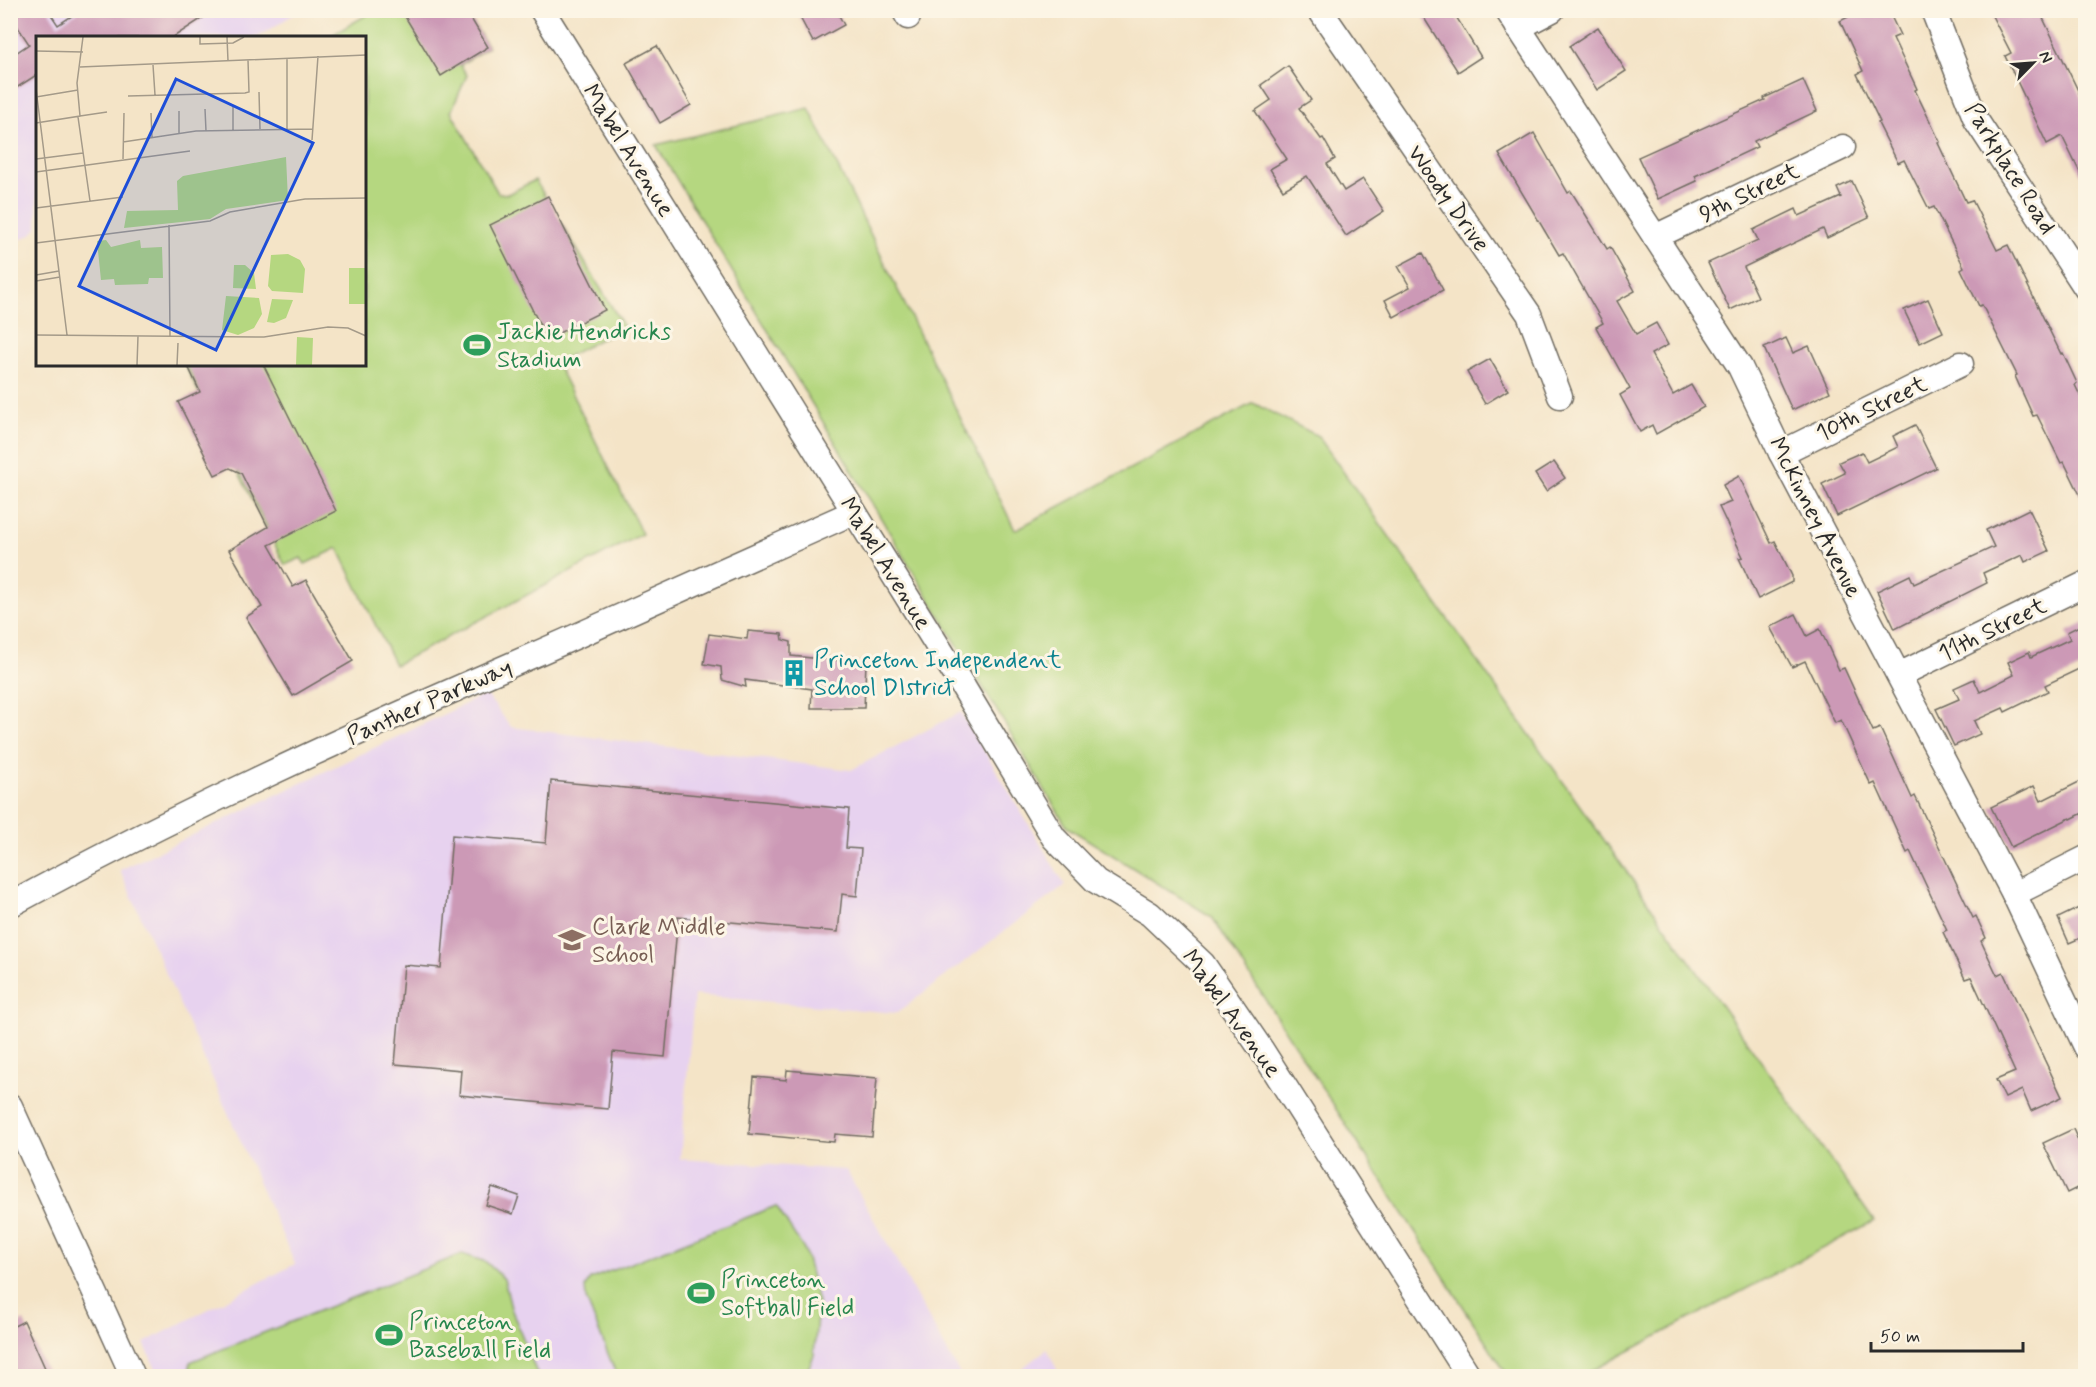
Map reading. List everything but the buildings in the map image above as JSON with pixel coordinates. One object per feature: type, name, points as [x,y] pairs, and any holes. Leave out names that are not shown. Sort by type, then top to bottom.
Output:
[{"type":"street","name":"Mabel Avenue","points":[[542,10],[962,685],[1054,838],[1096,881],[1150,914],[1203,964],[1261,1049],[1469,1377]]},
{"type":"street","name":"Woody Drive","points":[[1320,10],[1529,314],[1560,396]]},
{"type":"street","points":[[1512,19],[1552,10]]},
{"type":"street","name":"Parkplace Road","points":[[1934,10],[1976,120],[2085,288]]},
{"type":"street","name":"McKinney Avenue","points":[[1512,19],[1740,367],[1781,453],[2014,894],[2085,1047]]},
{"type":"street","name":"9th Street","points":[[1655,237],[1842,147]]},
{"type":"street","name":"10th Street","points":[[1781,453],[1961,364]]},
{"type":"street","name":"Panther Parkway","points":[[10,905],[84,864],[242,785],[854,512]]},
{"type":"street","name":"11th Street","points":[[1899,675],[2085,584]]},
{"type":"street","points":[[2014,894],[2085,858]]},
{"type":"street","points":[[10,1106],[133,1377]]},
{"type":"shaded area","points":[[11,11],[299,11],[260,36],[36,36],[36,229],[32,234],[11,244]]},
{"type":"shaded area","name":"Clark Middle School","points":[[486,694],[511,727],[851,770],[961,712],[1065,885],[897,1013],[694,995],[680,1159],[846,1170],[961,1376],[159,1376],[144,1343],[295,1264],[120,870]]},
{"type":"shaded area","points":[[1047,1349],[1060,1376],[1012,1376]]},
{"type":"green space","name":"Jackie Hendricks Stadium","points":[[373,11],[466,11],[488,47],[460,65],[467,75],[451,112],[498,193],[508,194],[535,180],[624,327],[556,362],[642,534],[395,665],[338,548],[305,564],[301,558],[285,565],[186,366],[366,366],[366,36],[331,36]]},
{"type":"green space","points":[[809,108],[1015,530],[1253,403],[1318,436],[1874,1221],[1582,1376],[1508,1376],[1212,917],[1067,827],[656,145]]},
{"type":"green space","name":"Princeton Softball Field","points":[[776,1206],[805,1251],[818,1302],[814,1355],[805,1376],[617,1376],[586,1299],[585,1287],[590,1279]]},
{"type":"green space","name":"Princeton Baseball Field","points":[[462,1254],[486,1262],[504,1279],[511,1308],[538,1376],[190,1376],[190,1362]]},
{"type":"place","name":"Jackie Hendricks Stadium","points":[[477,345]]},
{"type":"place","name":"Princeton Independent School DIstrict","points":[[794,673]]},
{"type":"place","name":"Clark Middle School","points":[[572,940]]},
{"type":"place","name":"Princeton Softball Field","points":[[701,1293]]},
{"type":"place","name":"Princeton Baseball Field","points":[[389,1335]]}]
